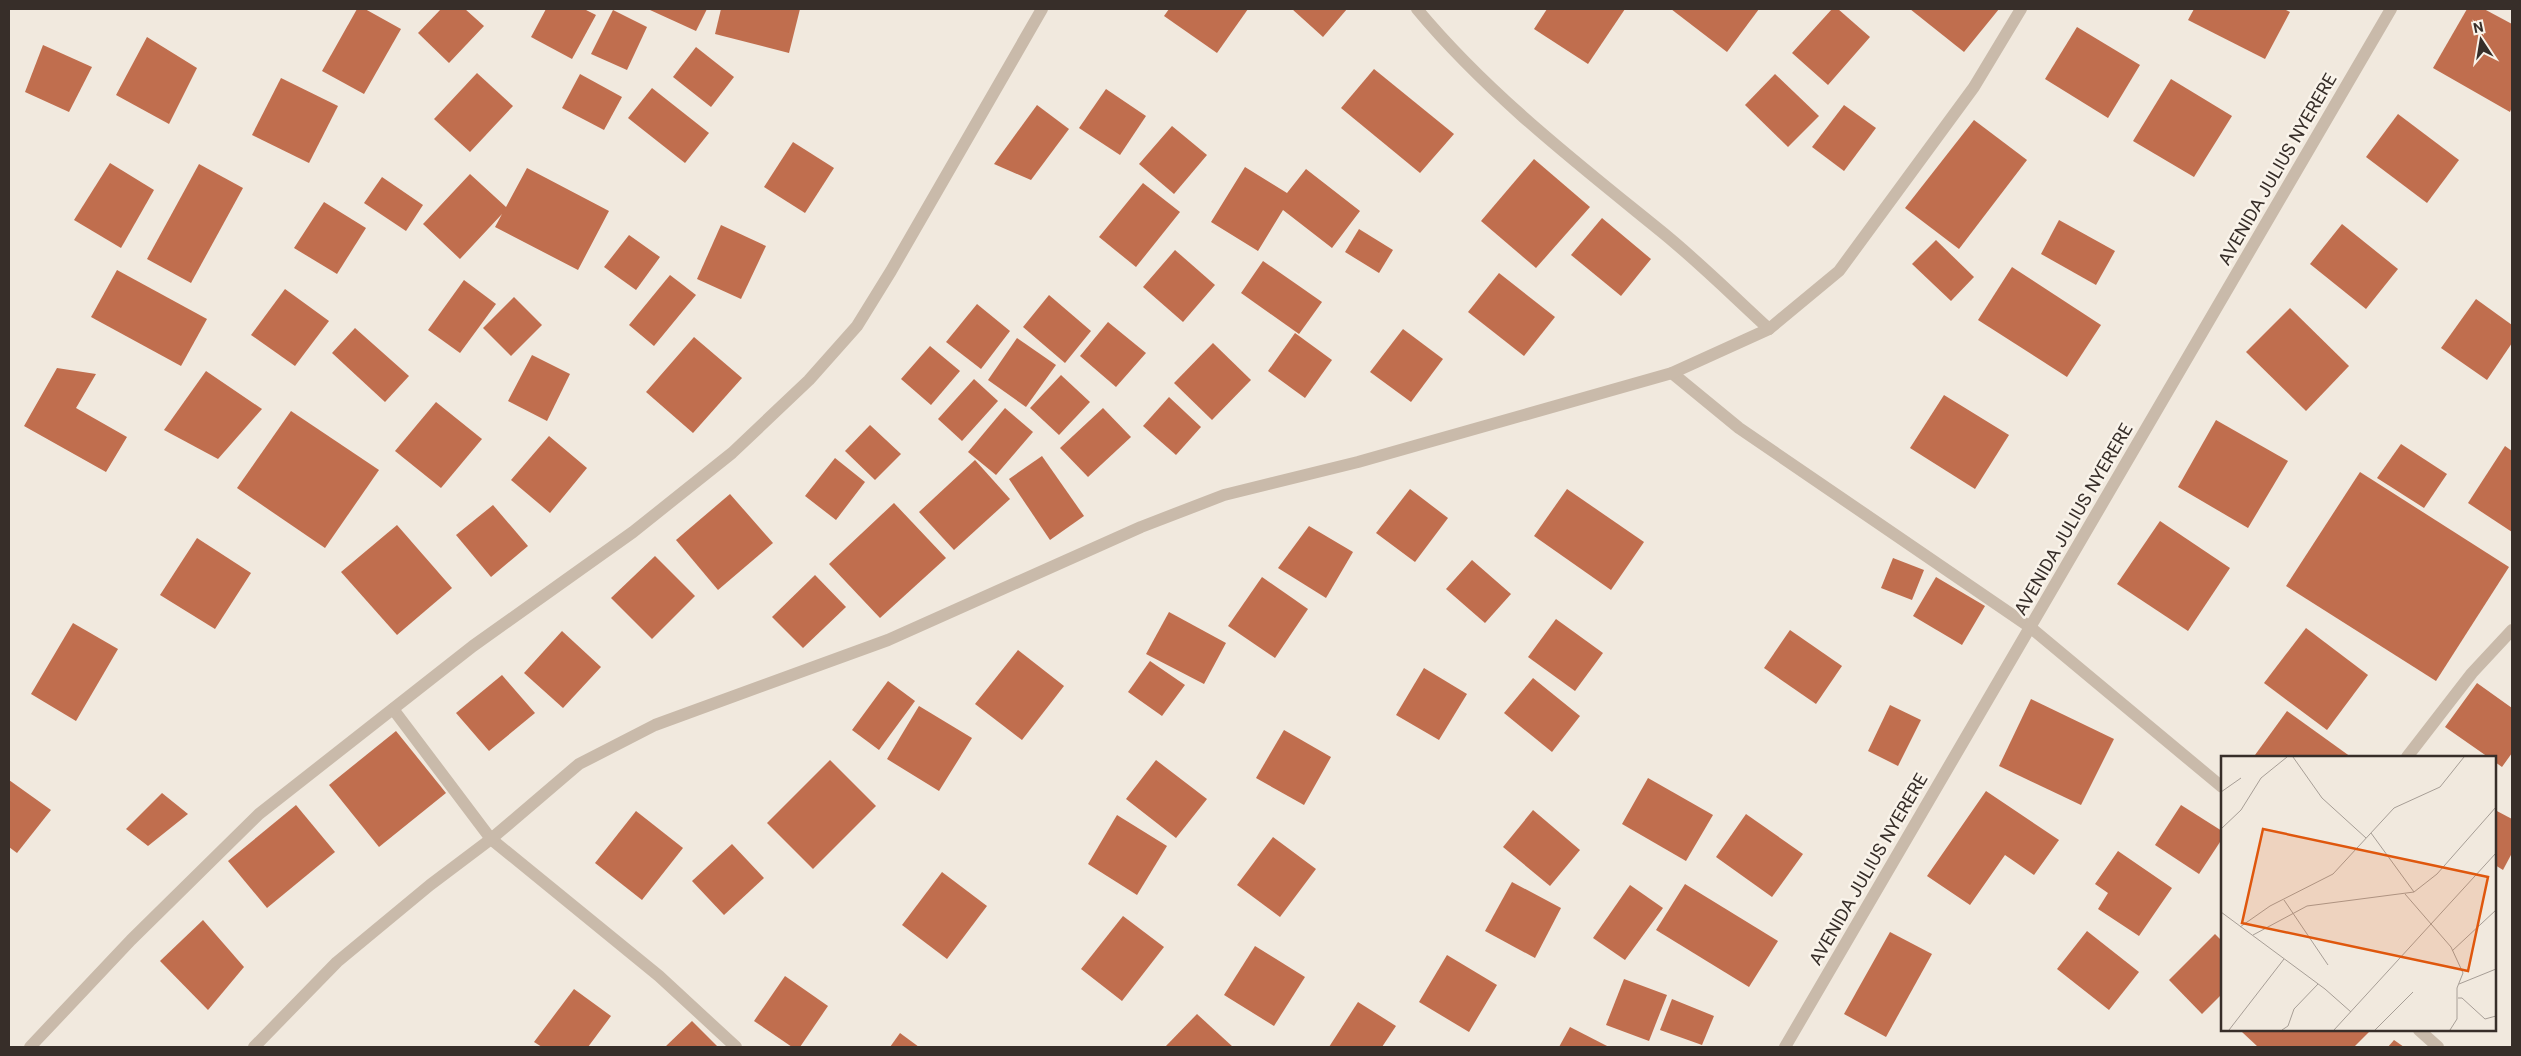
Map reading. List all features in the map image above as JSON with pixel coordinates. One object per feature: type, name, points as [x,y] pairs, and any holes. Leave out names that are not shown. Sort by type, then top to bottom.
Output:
[{"type":"street","points":[[30,1047],[131,940],[258,814],[473,646],[633,532],[732,453],[809,380],[857,326],[891,272],[1042,9]]},
{"type":"street","points":[[1417,9],[1482,78],[1606,188],[1658,229],[1769,329]]},
{"type":"street","points":[[254,1047],[337,962],[430,885],[491,839],[579,764],[655,725],[888,640],[1141,527],[1224,495],[1358,462],[1672,373],[1769,329],[1838,271],[1974,87],[2021,9]]},
{"type":"street","name":"AVENIDA JULIUS NYERERE","points":[[1785,1047],[2391,9]]},
{"type":"street","points":[[1672,373],[1739,428],[2030,627],[2221,786]]},
{"type":"street","points":[[2408,756],[2472,673],[2512,630]]},
{"type":"street","points":[[393,709],[491,839],[659,976],[736,1047]]},
{"type":"street","points":[[2420,1031],[2438,1047]]},
{"type":"building","points":[[357,9],[365,9],[401,29],[364,94],[322,71]]},
{"type":"building","points":[[441,9],[465,9],[484,26],[449,63],[418,33]]},
{"type":"building","points":[[546,9],[584,9],[596,15],[572,59],[531,37]]},
{"type":"building","points":[[651,9],[707,9],[696,31]]},
{"type":"building","points":[[721,9],[800,9],[789,53],[715,34]]},
{"type":"building","points":[[1169,9],[1248,9],[1217,53],[1164,16]]},
{"type":"building","points":[[1292,9],[1347,9],[1323,37]]},
{"type":"building","points":[[1547,9],[1625,9],[1588,64],[1534,29]]},
{"type":"building","points":[[1671,9],[1759,9],[1727,52]]},
{"type":"building","points":[[1832,9],[1838,9],[1870,37],[1828,85],[1792,53]]},
{"type":"building","points":[[1910,9],[1999,9],[1964,52]]},
{"type":"building","points":[[2194,9],[2284,9],[2290,12],[2265,59],[2188,20]]},
{"type":"building","points":[[2467,9],[2484,9],[2512,24],[2512,107],[2510,112],[2433,68]]},
{"type":"building","points":[[613,10],[647,27],[627,70],[591,54]]},
{"type":"building","points":[[2077,27],[2140,65],[2108,118],[2045,79]]},
{"type":"building","points":[[147,37],[197,68],[169,124],[116,95]]},
{"type":"building","points":[[43,45],[92,67],[69,112],[25,92]]},
{"type":"building","points":[[696,47],[734,77],[711,107],[673,77]]},
{"type":"building","points":[[1374,69],[1454,134],[1420,173],[1341,108]]},
{"type":"building","points":[[477,73],[513,106],[470,152],[434,119]]},
{"type":"building","points":[[580,74],[622,97],[604,130],[562,108]]},
{"type":"building","points":[[1775,74],[1819,116],[1788,147],[1745,105]]},
{"type":"building","points":[[281,78],[338,106],[309,163],[252,135]]},
{"type":"building","points":[[2171,79],[2232,116],[2194,177],[2133,141]]},
{"type":"building","points":[[652,88],[709,133],[685,163],[628,118]]},
{"type":"building","points":[[1106,89],[1146,116],[1120,155],[1079,128]]},
{"type":"building","points":[[1037,105],[1069,129],[1031,180],[994,164]]},
{"type":"building","points":[[1844,105],[1876,128],[1844,171],[1812,147]]},
{"type":"building","points":[[2398,114],[2459,160],[2427,203],[2366,157]]},
{"type":"building","points":[[1974,120],[2027,160],[1959,249],[1905,208]]},
{"type":"building","points":[[1172,126],[1207,155],[1174,194],[1139,164]]},
{"type":"building","points":[[793,142],[834,168],[805,213],[764,187]]},
{"type":"building","points":[[1534,159],[1590,207],[1536,268],[1481,221]]},
{"type":"building","points":[[110,163],[154,190],[121,248],[74,220]]},
{"type":"building","points":[[199,164],[243,188],[191,283],[147,259]]},
{"type":"building","points":[[1245,167],[1287,193],[1306,169],[1360,211],[1332,248],[1283,210],[1258,251],[1211,222]]},
{"type":"building","points":[[527,168],[609,211],[578,270],[495,227],[502,214],[460,259],[423,224],[470,174],[506,207]]},
{"type":"building","points":[[382,177],[423,205],[406,231],[364,203]]},
{"type":"building","points":[[1143,183],[1180,212],[1136,267],[1099,237]]},
{"type":"building","points":[[324,202],[366,228],[337,274],[294,248]]},
{"type":"building","points":[[1602,218],[1651,259],[1621,296],[1571,255]]},
{"type":"building","points":[[2059,220],[2115,251],[2096,285],[2041,254]]},
{"type":"building","points":[[2342,224],[2398,269],[2366,309],[2310,264]]},
{"type":"building","points":[[721,225],[766,246],[741,299],[697,279]]},
{"type":"building","points":[[1359,229],[1393,250],[1379,273],[1345,252]]},
{"type":"building","points":[[629,235],[660,257],[636,290],[604,267]]},
{"type":"building","points":[[1936,240],[1974,277],[1951,301],[1912,264]]},
{"type":"building","points":[[1175,250],[1215,285],[1183,322],[1143,287]]},
{"type":"building","points":[[1263,261],[1322,302],[1299,334],[1241,293]]},
{"type":"building","points":[[2012,267],[2101,325],[2067,377],[1978,320]]},
{"type":"building","points":[[117,270],[207,319],[181,366],[91,317]]},
{"type":"building","points":[[1499,273],[1555,317],[1524,356],[1468,312]]},
{"type":"building","points":[[670,275],[696,295],[654,346],[629,325]]},
{"type":"building","points":[[464,280],[496,304],[460,353],[428,330]]},
{"type":"building","points":[[285,289],[329,321],[295,366],[251,335]]},
{"type":"building","points":[[1049,295],[1091,331],[1065,363],[1023,327]]},
{"type":"building","points":[[514,297],[542,325],[511,356],[483,328]]},
{"type":"building","points":[[2476,299],[2512,325],[2512,343],[2487,380],[2441,348]]},
{"type":"building","points":[[977,304],[1010,331],[981,369],[946,342]]},
{"type":"building","points":[[2290,308],[2349,366],[2306,411],[2246,352]]},
{"type":"building","points":[[1108,322],[1146,353],[1116,387],[1080,356]]},
{"type":"building","points":[[355,328],[409,376],[385,402],[332,353]]},
{"type":"building","points":[[1403,329],[1443,359],[1411,402],[1370,372]]},
{"type":"building","points":[[1295,333],[1332,360],[1305,398],[1268,371]]},
{"type":"building","points":[[694,337],[742,378],[693,433],[646,392]]},
{"type":"building","points":[[1017,338],[1056,365],[1026,407],[988,380]]},
{"type":"building","points":[[1213,343],[1251,380],[1212,420],[1174,383]]},
{"type":"building","points":[[930,346],[960,371],[931,405],[901,379]]},
{"type":"building","points":[[532,355],[570,374],[547,421],[508,401]]},
{"type":"building","points":[[57,368],[96,374],[76,408],[127,437],[106,472],[24,426]]},
{"type":"building","points":[[206,371],[262,409],[218,459],[164,430]]},
{"type":"building","points":[[1061,375],[1090,402],[1059,435],[1030,408]]},
{"type":"building","points":[[974,379],[998,401],[962,441],[938,419]]},
{"type":"building","points":[[1944,395],[2009,435],[1975,489],[1910,448]]},
{"type":"building","points":[[1169,397],[1201,427],[1176,455],[1143,426]]},
{"type":"building","points":[[436,402],[482,439],[441,488],[395,451]]},
{"type":"building","points":[[1005,408],[1033,432],[996,475],[968,452]]},
{"type":"building","points":[[1103,408],[1131,437],[1088,477],[1060,448]]},
{"type":"building","points":[[291,411],[379,470],[325,548],[237,488]]},
{"type":"building","points":[[2216,420],[2288,461],[2248,528],[2178,487]]},
{"type":"building","points":[[870,425],[901,454],[875,480],[845,451]]},
{"type":"building","points":[[549,436],[587,468],[550,513],[511,480]]},
{"type":"building","points":[[2401,444],[2447,474],[2424,508],[2377,478]]},
{"type":"building","points":[[2505,446],[2512,451],[2512,532],[2468,503]]},
{"type":"building","points":[[1042,456],[1084,516],[1050,540],[1009,479]]},
{"type":"building","points":[[835,458],[865,482],[836,520],[805,496]]},
{"type":"building","points":[[975,460],[1010,499],[954,550],[919,512]]},
{"type":"building","points":[[2360,472],[2509,567],[2436,681],[2286,586]]},
{"type":"building","points":[[1410,489],[1448,518],[1415,562],[1376,533]]},
{"type":"building","points":[[1567,489],[1644,542],[1611,590],[1534,536]]},
{"type":"building","points":[[730,494],[773,543],[718,590],[676,540]]},
{"type":"building","points":[[894,503],[946,558],[880,618],[829,564]]},
{"type":"building","points":[[493,505],[528,546],[491,577],[456,535]]},
{"type":"building","points":[[2160,521],[2230,568],[2188,631],[2117,584]]},
{"type":"building","points":[[397,525],[452,588],[397,635],[341,572]]},
{"type":"building","points":[[1309,526],[1353,552],[1326,598],[1278,568]]},
{"type":"building","points":[[197,538],[251,573],[215,629],[160,595]]},
{"type":"building","points":[[655,556],[695,596],[652,639],[611,598]]},
{"type":"building","points":[[1893,558],[1924,570],[1912,600],[1881,588]]},
{"type":"building","points":[[1472,560],[1511,594],[1485,623],[1446,589]]},
{"type":"building","points":[[815,575],[846,607],[803,648],[772,617]]},
{"type":"building","points":[[1262,577],[1308,609],[1275,658],[1228,626]]},
{"type":"building","points":[[1936,577],[1985,606],[1962,645],[1913,616]]},
{"type":"building","points":[[1169,612],[1226,643],[1204,684],[1146,654]]},
{"type":"building","points":[[1556,619],[1603,653],[1575,691],[1528,657]]},
{"type":"building","points":[[73,623],[118,649],[76,721],[31,694]]},
{"type":"building","points":[[2306,628],[2368,675],[2327,730],[2264,683]]},
{"type":"building","points":[[1790,630],[1842,666],[1816,704],[1764,668]]},
{"type":"building","points":[[562,631],[601,667],[563,708],[524,673]]},
{"type":"building","points":[[1018,650],[1064,686],[1022,740],[975,704]]},
{"type":"building","points":[[1150,661],[1185,685],[1162,716],[1128,692]]},
{"type":"building","points":[[1424,668],[1467,694],[1439,740],[1396,715]]},
{"type":"building","points":[[502,675],[535,713],[489,751],[456,713]]},
{"type":"building","points":[[1533,678],[1580,716],[1552,752],[1504,713]]},
{"type":"building","points":[[888,681],[915,701],[879,750],[852,730]]},
{"type":"building","points":[[2477,683],[2512,708],[2512,753],[2502,767],[2496,763],[2496,756],[2487,756],[2445,727]]},
{"type":"building","points":[[2031,699],[2114,739],[2081,805],[1999,766]]},
{"type":"building","points":[[1890,705],[1921,720],[1898,766],[1868,751]]},
{"type":"building","points":[[919,706],[972,738],[939,791],[887,759]]},
{"type":"building","points":[[2287,711],[2350,756],[2257,756],[2255,755]]},
{"type":"building","points":[[1284,730],[1331,757],[1304,805],[1256,778]]},
{"type":"building","points":[[396,731],[446,793],[379,847],[329,785]]},
{"type":"building","points":[[830,760],[876,806],[813,869],[767,823]]},
{"type":"building","points":[[1156,760],[1207,799],[1176,838],[1126,799]]},
{"type":"building","points":[[1648,778],[1713,815],[1686,861],[1622,824]]},
{"type":"building","points":[[9,780],[51,810],[17,853],[9,847]]},
{"type":"building","points":[[1986,791],[2059,840],[2034,875],[2005,855],[1970,905],[1927,876]]},
{"type":"building","points":[[162,793],[188,814],[148,846],[126,829]]},
{"type":"building","points":[[296,805],[335,852],[267,908],[228,861]]},
{"type":"building","points":[[2181,805],[2221,830],[2221,841],[2199,874],[2155,845]]},
{"type":"building","points":[[1533,810],[1580,850],[1550,886],[1503,847]]},
{"type":"building","points":[[636,811],[683,848],[642,900],[595,863]]},
{"type":"building","points":[[2496,811],[2512,819],[2512,853],[2503,870],[2496,866]]},
{"type":"building","points":[[1746,814],[1803,854],[1772,897],[1716,857]]},
{"type":"building","points":[[1117,815],[1167,846],[1137,895],[1088,864]]},
{"type":"building","points":[[1273,837],[1316,869],[1280,917],[1237,885]]},
{"type":"building","points":[[732,844],[764,878],[724,915],[692,881]]},
{"type":"building","points":[[2118,851],[2172,888],[2139,936],[2098,909],[2108,893],[2095,884]]},
{"type":"building","points":[[942,872],[987,906],[947,959],[902,925]]},
{"type":"building","points":[[1512,882],[1561,908],[1535,958],[1485,931]]},
{"type":"building","points":[[1685,884],[1778,941],[1749,987],[1656,930]]},
{"type":"building","points":[[1630,885],[1663,908],[1625,960],[1593,938]]},
{"type":"building","points":[[1123,916],[1164,947],[1122,1001],[1081,969]]},
{"type":"building","points":[[203,920],[244,967],[208,1010],[160,961]]},
{"type":"building","points":[[2087,931],[2139,972],[2109,1010],[2057,969]]},
{"type":"building","points":[[1890,932],[1932,954],[1886,1037],[1844,1014]]},
{"type":"building","points":[[2215,934],[2221,940],[2221,995],[2202,1014],[2169,980]]},
{"type":"building","points":[[1255,946],[1305,977],[1274,1026],[1224,995]]},
{"type":"building","points":[[1447,955],[1497,985],[1469,1032],[1419,1002]]},
{"type":"building","points":[[785,976],[828,1006],[800,1047],[792,1047],[754,1021]]},
{"type":"building","points":[[1624,979],[1667,995],[1649,1041],[1606,1025]]},
{"type":"building","points":[[574,989],[611,1016],[588,1047],[542,1047],[534,1042]]},
{"type":"building","points":[[1672,999],[1714,1016],[1702,1045],[1660,1030]]},
{"type":"building","points":[[1358,1002],[1396,1026],[1382,1047],[1329,1047]]},
{"type":"building","points":[[1197,1014],[1233,1047],[1165,1047]]},
{"type":"building","points":[[692,1021],[718,1047],[665,1047]]},
{"type":"building","points":[[1570,1027],[1609,1047],[1559,1047]]},
{"type":"building","points":[[2370,1031],[2354,1047],[2258,1047],[2242,1032]]},
{"type":"building","points":[[900,1033],[919,1047],[890,1047]]},
{"type":"building","points":[[2394,1040],[2404,1047],[2388,1047]]}]
